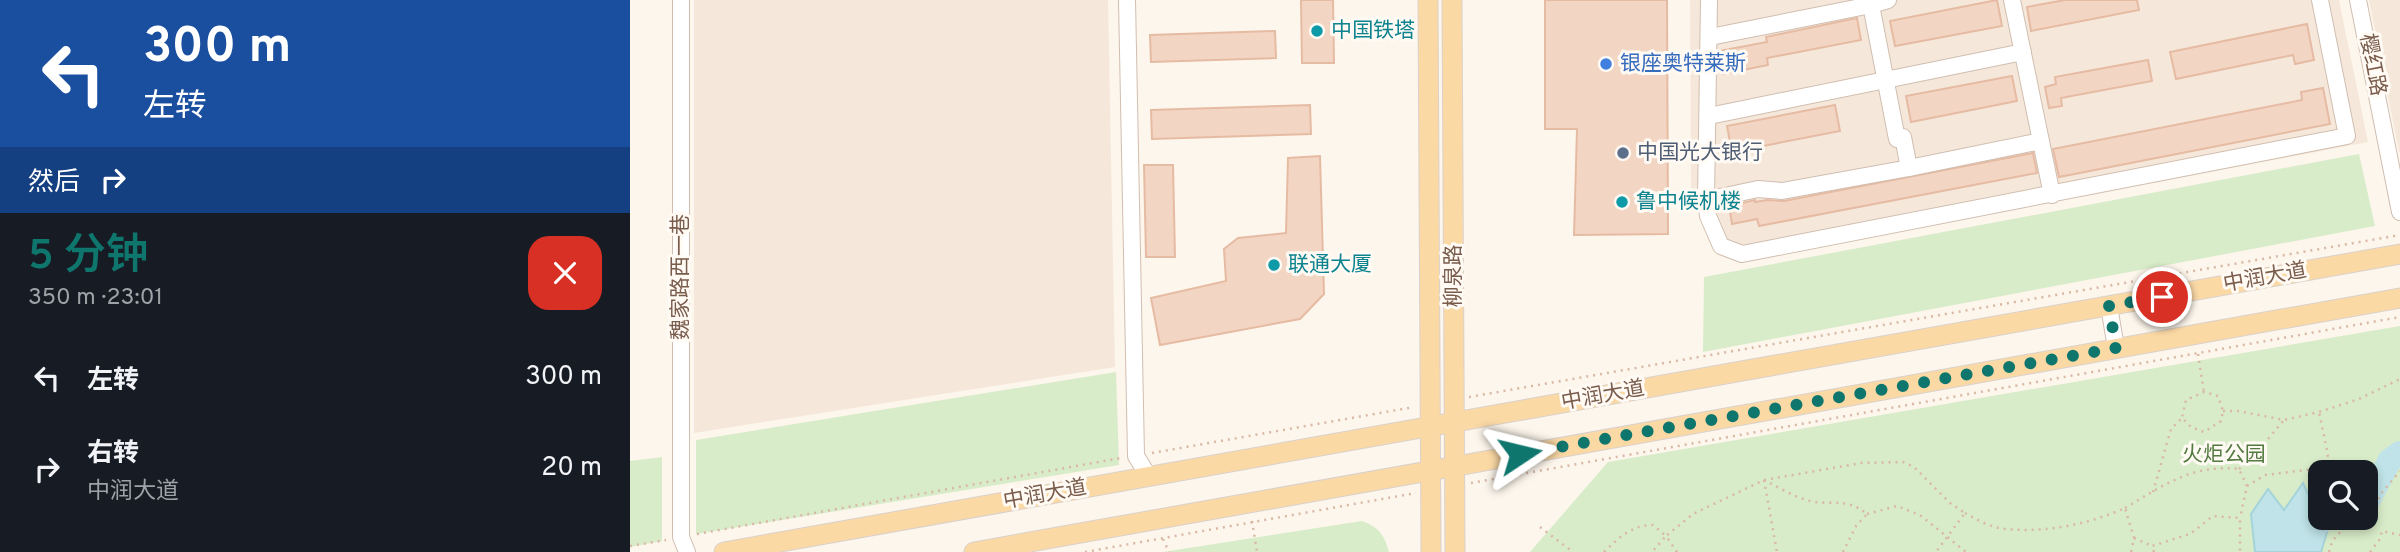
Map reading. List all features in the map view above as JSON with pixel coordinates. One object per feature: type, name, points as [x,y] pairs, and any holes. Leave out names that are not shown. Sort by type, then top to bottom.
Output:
[{"type":"main road","name":"柳泉路","points":[[1428,0],[1431,552]]},
{"type":"main road","name":"柳泉路","points":[[1452,0],[1455,552]]},
{"type":"main road","name":"中润大道","points":[[724,552],[2400,254]]},
{"type":"main road","name":"中润大道","points":[[974,552],[1251,513],[1431,481],[2116,348],[2196,344],[2400,298]]},
{"type":"street","name":"魏家路西一巷","points":[[681,0],[684,545]]},
{"type":"street","points":[[1127,0],[1136,456],[1149,477]]},
{"type":"street","points":[[1709,0],[1708,216],[1721,246],[1742,254],[2347,136],[2320,0]]},
{"type":"street","points":[[1710,37],[1888,0]]},
{"type":"street","points":[[2012,0],[2052,195]]},
{"type":"street","name":"樱红路","points":[[2358,0],[2400,212]]},
{"type":"street","points":[[1871,5],[1897,139],[1903,138],[1909,168]]},
{"type":"street","points":[[1709,116],[2023,52]]},
{"type":"street","points":[[1706,200],[1758,189],[1782,191],[2041,141]]},
{"type":"street","points":[[2109,306],[2116,348]]},
{"type":"path","points":[[1454,400],[2400,235]]},
{"type":"path","points":[[1455,476],[2196,344],[2400,317]]},
{"type":"path","points":[[2196,344],[2204,392]]},
{"type":"path","points":[[2223,411],[2238,411],[2284,420],[2359,399],[2400,379]]},
{"type":"path","points":[[2153,492],[2171,429],[2182,418],[2186,400],[2204,392],[2218,396],[2223,411],[2221,421],[2204,432],[2191,427],[2182,418]]},
{"type":"path","points":[[630,546],[684,545],[1136,456],[1430,404]]},
{"type":"path","points":[[2247,486],[2265,475],[2322,468],[2328,455],[2319,412]]},
{"type":"path","points":[[1652,552],[1666,536],[1693,514],[1764,480],[1861,463],[1903,462],[1914,467],[1950,503],[1979,521],[2004,529],[2039,529],[2078,524],[2125,508],[2192,471],[2239,469],[2252,458],[2284,420]]},
{"type":"path","points":[[2239,469],[2247,486],[2240,518],[2240,552]]},
{"type":"path","points":[[2378,501],[2400,471]]},
{"type":"path","points":[[1764,480],[1810,501],[1836,501],[1856,505],[1867,514]]},
{"type":"path","points":[[1764,480],[1777,552]]},
{"type":"path","points":[[1085,552],[1251,513],[1431,481]]},
{"type":"path","points":[[1843,552],[1856,526],[1867,514],[1897,506],[1920,514],[1966,552]]},
{"type":"path","points":[[2125,508],[2134,537],[2131,552]]},
{"type":"path","points":[[1251,513],[1257,552]]},
{"type":"path","points":[[1936,552],[1965,513]]},
{"type":"path","points":[[2134,537],[2152,546],[2190,534],[2213,516],[2240,518]]},
{"type":"path","points":[[1604,552],[1626,531],[1643,525],[1653,525],[1666,536],[1676,552]]},
{"type":"path","points":[[1540,527],[1573,552]]},
{"type":"path","points":[[2329,552],[2343,530]]},
{"type":"path","points":[[2371,552],[2382,531],[2400,535]]},
{"type":"path","points":[[2152,546],[2154,552]]},
{"type":"shaded area","points":[[694,0],[1108,0],[1115,367],[694,433]]},
{"type":"shaded area","points":[[1690,0],[2339,0],[2368,142],[1744,261],[1714,250],[1691,191]]},
{"type":"shaded area","points":[[2369,0],[2400,0],[2400,152],[2399,152]]},
{"type":"green space","points":[[2359,154],[2375,226],[1703,352],[1704,277]]},
{"type":"green space","name":"火炬公园","points":[[2400,326],[2400,552],[1530,552],[1608,462]]},
{"type":"green space","points":[[1116,372],[1119,465],[696,534],[696,440]]},
{"type":"green space","points":[[662,457],[662,541],[630,547],[630,461]]},
{"type":"green space","points":[[1362,521],[1380,532],[1389,552],[1163,552]]},
{"type":"water","points":[[2303,483],[2308,494],[2308,530],[2328,530],[2321,552],[2255,552],[2251,514],[2268,489],[2284,510]]},
{"type":"building","name":"中国铁塔","points":[[1301,0],[1333,0],[1334,63],[1302,63]]},
{"type":"building","name":"银座奥特莱斯","points":[[1545,0],[1667,0],[1668,234],[1574,235],[1577,129],[1545,129]]},
{"type":"building","points":[[1997,0],[2002,26],[1895,46],[1890,21]]},
{"type":"building","points":[[2065,0],[2137,0],[2139,10],[2031,31],[2027,7]]},
{"type":"building","points":[[1857,18],[1861,40],[1767,58],[1768,65],[1723,74],[1719,51],[1767,42],[1766,37]]},
{"type":"building","points":[[2307,24],[2314,60],[2295,64],[2293,55],[2176,79],[2170,52]]},
{"type":"building","points":[[1275,31],[1276,58],[1151,62],[1150,35]]},
{"type":"building","points":[[2148,60],[2152,81],[2061,98],[2062,106],[2049,108],[2045,87],[2056,84],[2055,77]]},
{"type":"building","points":[[2012,76],[2017,101],[1911,122],[1906,96]]},
{"type":"building","points":[[2323,88],[2330,124],[2059,177],[2053,149],[2302,100],[2301,92]]},
{"type":"building","points":[[1310,105],[1311,134],[1152,139],[1151,110]]},
{"type":"building","points":[[1835,105],[1840,131],[1732,152],[1727,126]]},
{"type":"building","points":[[2033,153],[2037,173],[1759,226],[1757,219],[1732,224],[1729,206],[1755,200],[1784,201]]},
{"type":"building","name":"联通大厦","points":[[1320,156],[1324,294],[1300,319],[1160,345],[1151,298],[1226,281],[1224,249],[1238,238],[1286,233],[1288,158]]},
{"type":"building","points":[[1144,165],[1173,165],[1175,257],[1146,257]]},
{"type":"waterway","points":[[2378,482],[2390,460],[2400,453]]},
{"type":"place","name":"中国铁塔","points":[[1317,31]]},
{"type":"place","name":"银座奥特莱斯","points":[[1606,64]]},
{"type":"place","name":"中国光大银行","points":[[1623,153]]},
{"type":"place","name":"鲁中候机楼","points":[[1622,202]]},
{"type":"place","name":"联通大厦","points":[[1274,265]]},
{"type":"route","points":[[1520,454],[2116,348],[2109,306],[2162,297]]}]
